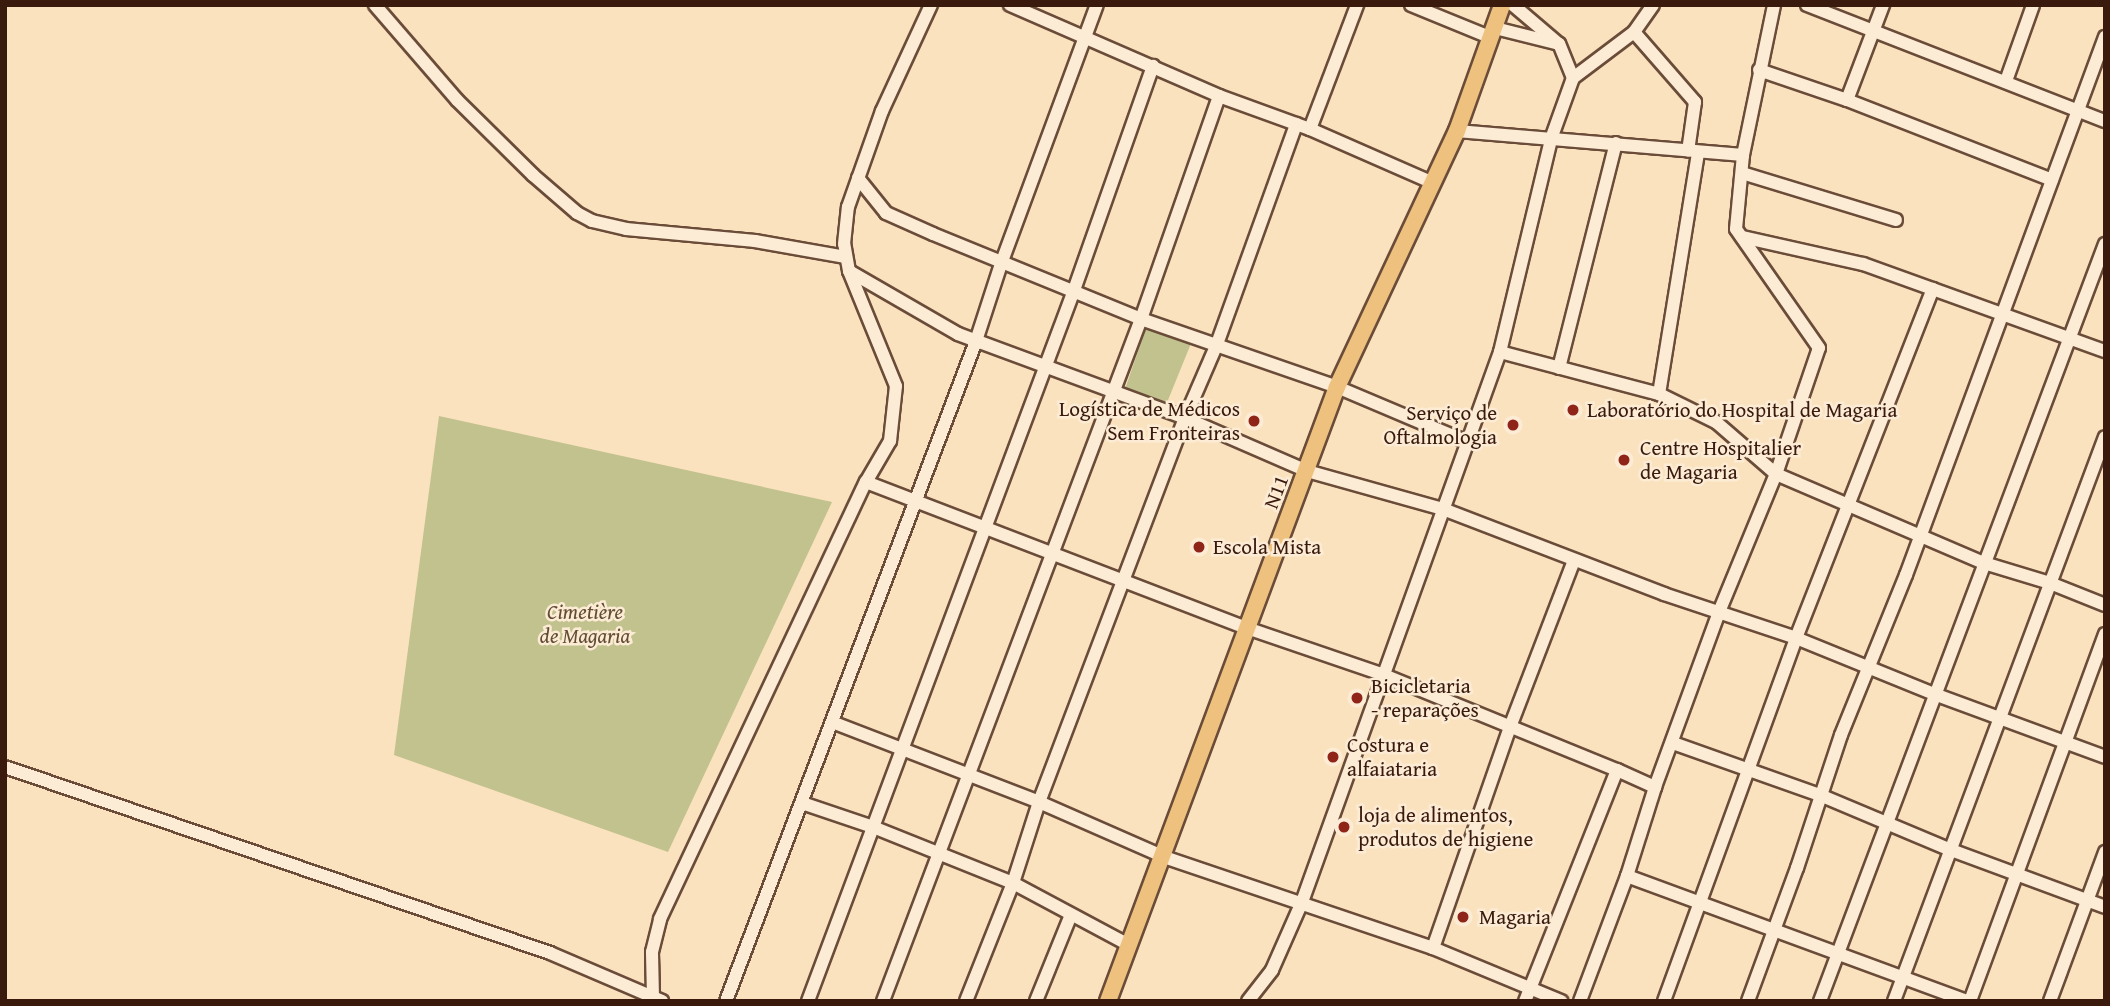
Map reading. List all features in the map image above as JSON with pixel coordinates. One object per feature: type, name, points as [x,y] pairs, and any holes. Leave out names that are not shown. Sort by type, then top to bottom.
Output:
[{"type":"main road","name":"N11","points":[[1108,1001],[1164,857],[1337,387],[1457,131],[1502,5]]},
{"type":"street","points":[[374,5],[457,100],[533,175],[577,213],[592,222],[626,229],[755,241],[846,257]]},
{"type":"street","points":[[5,767],[550,953],[657,999],[652,952],[665,908],[866,482],[890,441],[896,386],[849,271],[844,244],[848,207],[858,178],[889,93],[931,5]]},
{"type":"street","points":[[726,1001],[976,341],[1001,264],[1097,5]]},
{"type":"street","points":[[1310,129],[1357,5]]},
{"type":"street","points":[[1412,5],[1493,33],[1559,44]]},
{"type":"street","points":[[1513,5],[1559,44],[1573,78]]},
{"type":"street","points":[[1248,1001],[1272,970],[1302,902],[1500,352],[1551,139],[1573,78],[1634,32],[1653,5]]},
{"type":"street","points":[[1580,1001],[1627,876],[1655,787],[1719,612],[1776,474],[1819,348],[1736,229],[1743,155],[1774,5]]},
{"type":"street","points":[[1807,5],[2105,121]]},
{"type":"street","points":[[1847,100],[1883,5]]},
{"type":"street","points":[[2006,81],[2033,5]]},
{"type":"street","points":[[1017,7],[1219,96],[1310,129],[1433,183]]},
{"type":"street","points":[[1634,32],[1695,102],[1693,152],[1660,394]]},
{"type":"street","points":[[1748,1001],[1840,735],[1921,534],[2105,37]]},
{"type":"street","points":[[808,1001],[1073,293],[1153,66]]},
{"type":"street","points":[[1759,70],[1847,100],[2052,180]]},
{"type":"street","points":[[883,1001],[1141,319],[1219,96]]},
{"type":"street","points":[[966,1001],[1013,883],[1039,802],[1123,580],[1185,418],[1217,344],[1296,124]]},
{"type":"street","points":[[1457,131],[1743,155]]},
{"type":"street","points":[[1559,368],[1616,143]]},
{"type":"street","points":[[1742,173],[1896,220]]},
{"type":"street","points":[[858,178],[886,213],[1001,264],[1141,319],[1337,387],[1467,442]]},
{"type":"street","points":[[1742,237],[1863,264],[2105,351]]},
{"type":"street","points":[[1820,1001],[2105,244]]},
{"type":"street","points":[[849,271],[912,309],[976,341],[1185,418],[1307,471],[1443,509],[1574,560],[1796,638],[1934,694],[2105,757]]},
{"type":"street","points":[[1664,1001],[1796,638],[1933,289]]},
{"type":"street","points":[[1500,352],[1660,394],[1716,422],[1776,474],[1984,562],[2050,583],[2105,605]]},
{"type":"street","points":[[1894,1001],[2105,438]]},
{"type":"street","points":[[866,482],[1247,628],[1384,675],[1655,787]]},
{"type":"street","points":[[1433,948],[1510,727],[1574,560]]},
{"type":"street","points":[[1627,876],[1968,1001],[2105,634]]},
{"type":"street","points":[[832,722],[1039,802],[1164,857],[1433,948],[1527,995],[1561,1001]]},
{"type":"street","points":[[1673,743],[1821,795],[1951,850],[2017,872],[2105,907]]},
{"type":"street","points":[[1527,995],[1617,770]]},
{"type":"street","points":[[802,803],[1013,883],[1129,945]]},
{"type":"street","points":[[2050,1001],[2105,852]]},
{"type":"street","points":[[1035,1001],[1071,915]]},
{"type":"green space","points":[[1147,325],[1192,341],[1166,405],[1125,389]]},
{"type":"green space","name":"Cimetière de Magaria","points":[[439,416],[832,502],[668,852],[394,755]]},
{"type":"place","name":"Laboratório do Hospital de Magaria","points":[[1573,410]]},
{"type":"place","name":"Logística de Médicos Sem Fronteiras","points":[[1254,421]]},
{"type":"place","name":"Serviço de Oftalmologia","points":[[1513,425]]},
{"type":"place","name":"Centre Hospitalier de Magaria","points":[[1624,460]]},
{"type":"place","name":"Escola Mista","points":[[1199,547]]},
{"type":"place","name":"Bicicletaria - reparações","points":[[1357,698]]},
{"type":"place","name":"Costura e alfaiataria","points":[[1333,757]]},
{"type":"place","name":"loja de alimentos, produtos de higiene","points":[[1344,827]]},
{"type":"place","name":"Magaria","points":[[1463,917]]}]
